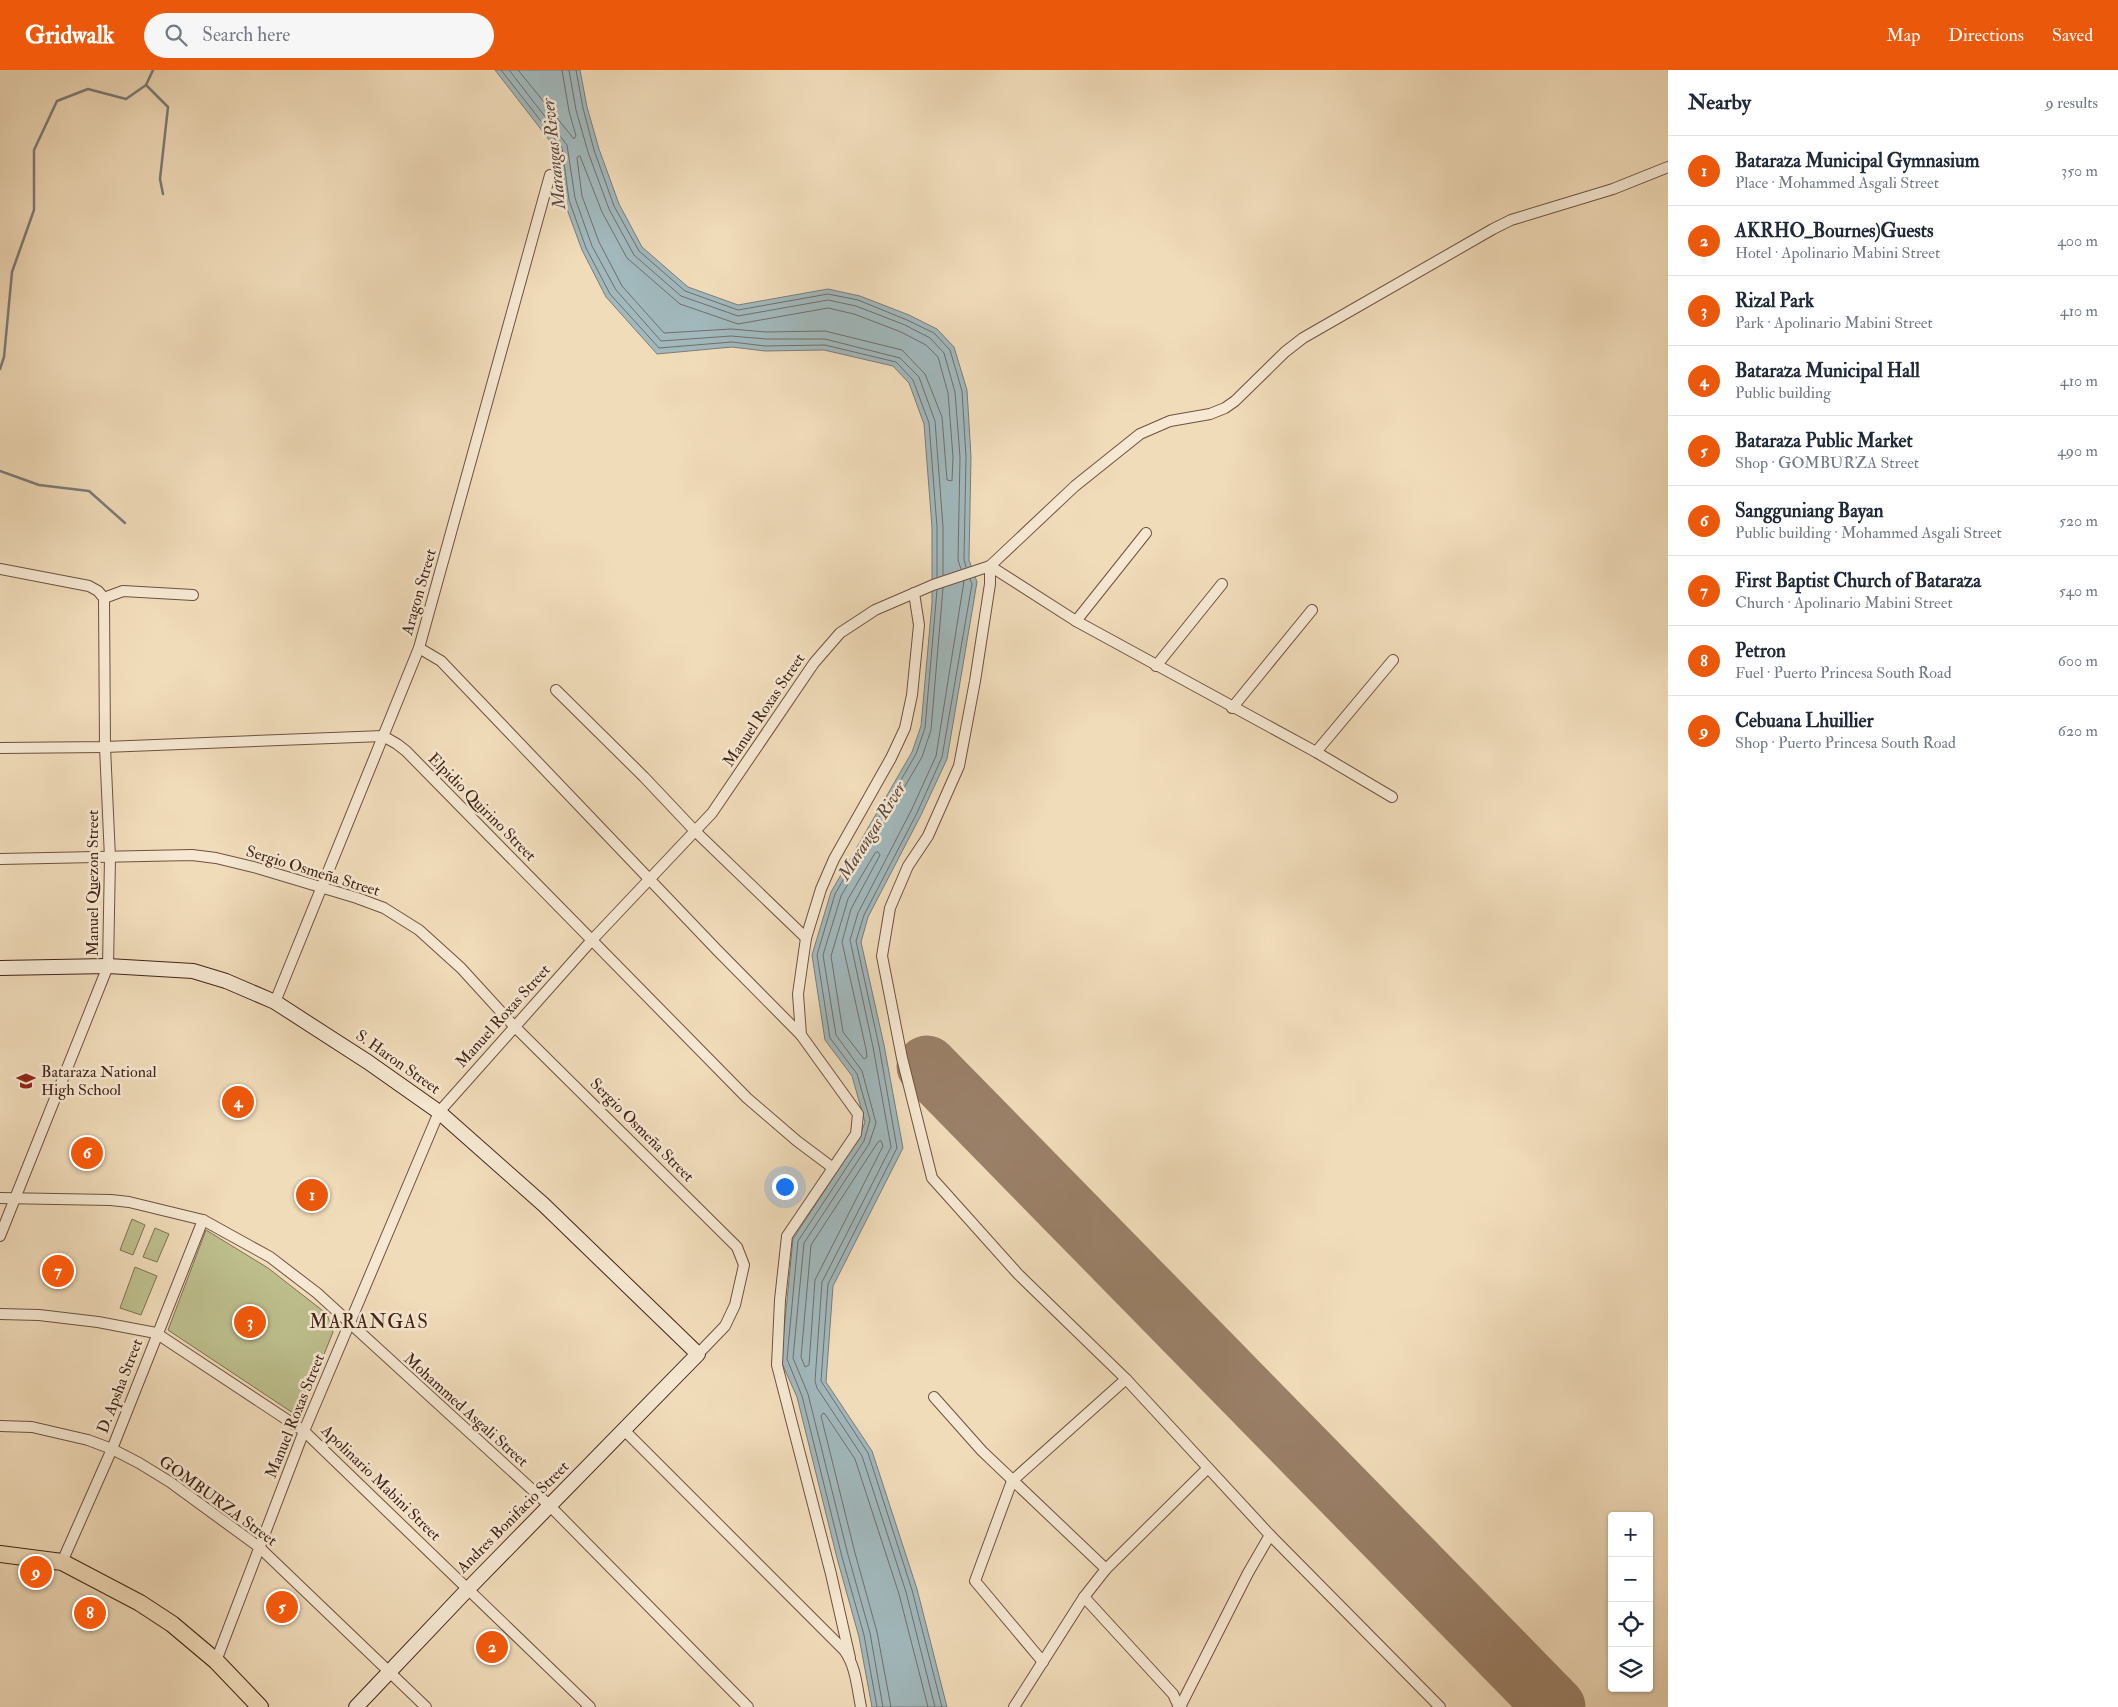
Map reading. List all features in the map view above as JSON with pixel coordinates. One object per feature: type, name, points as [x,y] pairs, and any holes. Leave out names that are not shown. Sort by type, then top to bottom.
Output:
[{"type":"main road","points":[[0,1554],[62,1562],[140,1603],[172,1624],[216,1661],[260,1707]]},
{"type":"street","points":[[1440,1707],[1270,1535],[1126,1378],[1018,1274],[932,1178],[902,1058],[882,956],[890,908],[908,866],[928,836],[959,766],[983,632],[990,584],[990,566],[1075,486],[1140,434],[1170,421],[1210,414],[1225,408],[1235,401],[1285,352],[1303,338],[1511,220],[1589,197],[1668,167]]},
{"type":"street","name":"Aragon Street","points":[[275,1002],[419,648],[550,175]]},
{"type":"street","points":[[1076,621],[1146,533]]},
{"type":"street","points":[[990,566],[1076,621],[1232,708],[1316,752],[1392,797]]},
{"type":"street","name":"Manuel Roxas Street","points":[[216,1661],[304,1431],[439,1112],[514,1026],[720,802],[814,663],[840,633],[875,610],[933,585],[990,566]]},
{"type":"street","points":[[0,569],[89,586],[98,591],[104,598],[123,591],[193,595]]},
{"type":"street","points":[[1156,666],[1222,584]]},
{"type":"street","points":[[801,1035],[798,994],[806,938],[821,889],[834,859],[880,779],[905,728],[912,695],[920,625],[914,593]]},
{"type":"street","name":"Manuel Quezon Street","points":[[0,1236],[108,966],[110,858],[105,747],[104,598]]},
{"type":"street","points":[[1232,708],[1312,610]]},
{"type":"street","points":[[419,648],[441,661],[801,1035],[858,1114],[856,1134],[787,1236],[780,1300],[778,1365],[831,1574],[861,1707]]},
{"type":"street","points":[[1316,752],[1393,660]]},
{"type":"street","points":[[556,690],[644,777],[695,831],[806,938]]},
{"type":"street","points":[[0,748],[105,747],[383,736]]},
{"type":"street","name":"Elpidio Quirino Street","points":[[383,736],[406,752],[747,1098],[796,1141],[833,1168]]},
{"type":"street","name":"Sergio Osmeña Street","points":[[0,860],[192,855],[216,858],[321,887],[384,908],[411,924],[461,968],[514,1026],[737,1247],[742,1258],[743,1275],[730,1317],[698,1354]]},
{"type":"street","name":"S. Haron Street","points":[[0,968],[108,966],[193,971],[226,981],[275,1002],[368,1062],[439,1112],[544,1205],[698,1354]]},
{"type":"street","name":"Mohammed Asgali Street","points":[[0,1198],[129,1202],[203,1220],[270,1257],[317,1293],[549,1505],[748,1707]]},
{"type":"street","name":"D. Apsha Street","points":[[62,1562],[112,1449],[156,1334],[203,1220]]},
{"type":"street","name":"Apolinario Mabini Street","points":[[0,1314],[98,1322],[156,1334],[304,1431],[590,1707]]},
{"type":"street","name":"Andres Bonifacio Street","points":[[356,1707],[549,1505],[698,1354]]},
{"type":"street","points":[[1043,1662],[975,1581],[1012,1481],[1126,1378]]},
{"type":"street","points":[[934,1397],[982,1451],[1012,1481],[1106,1569]]},
{"type":"street","name":"GOMBURZA Street","points":[[0,1426],[32,1427],[64,1433],[112,1449],[170,1482],[260,1546],[426,1707]]},
{"type":"street","points":[[624,1430],[850,1658]]},
{"type":"street","points":[[1014,1707],[1084,1597],[1106,1569],[1207,1468]]},
{"type":"street","points":[[1180,1707],[1248,1573],[1270,1535]]},
{"type":"street","points":[[1084,1597],[1173,1694],[1180,1707]]},
{"type":"green space","points":[[132,1219],[145,1225],[133,1255],[120,1250]]},
{"type":"green space","points":[[155,1228],[169,1234],[157,1262],[143,1257]]},
{"type":"green space","points":[[206,1230],[268,1268],[327,1314],[333,1332],[299,1417],[168,1330]]},
{"type":"green space","points":[[135,1267],[157,1276],[141,1315],[120,1308]]},
{"type":"water","name":"Marangas River","points":[[495,70],[580,70],[587,107],[599,149],[619,204],[642,247],[688,287],[738,305],[828,289],[860,296],[909,315],[937,329],[954,347],[967,390],[971,457],[969,560],[977,582],[947,759],[921,815],[868,917],[861,942],[884,1045],[903,1148],[833,1286],[826,1382],[872,1451],[917,1589],[947,1707],[872,1707],[859,1637],[837,1558],[797,1397],[781,1361],[793,1239],[859,1138],[865,1122],[852,1076],[825,1040],[812,955],[831,892],[912,752],[921,726],[932,603],[932,527],[924,424],[909,383],[893,366],[824,350],[765,351],[732,347],[657,354],[606,297],[582,250],[564,201],[557,150]]},
{"type":"waterway","points":[[0,369],[4,357],[12,272],[34,210],[34,150],[57,101],[88,89],[126,99],[146,85],[153,70]]},
{"type":"waterway","points":[[146,85],[168,107],[160,179],[163,194]]},
{"type":"waterway","points":[[0,471],[39,485],[89,491],[125,523]]},
{"type":"runway","points":[[927,1066],[1555,1707]]},
{"type":"place","name":"Bataraza National High School","points":[[26,1081]]},
{"type":"place","name":"Bataraza Municipal Hall","points":[[238,1102]]},
{"type":"place","name":"Sangguniang Bayan","points":[[87,1153]]},
{"type":"place","name":"Bataraza Municipal Gymnasium","points":[[312,1195]]},
{"type":"place","name":"First Baptist Church of Bataraza","points":[[58,1271]]},
{"type":"place","name":"Rizal Park","points":[[250,1322]]},
{"type":"place","name":"Cebuana Lhuillier","points":[[36,1572]]},
{"type":"place","name":"Bataraza Public Market","points":[[282,1607]]},
{"type":"place","name":"Petron","points":[[90,1613]]},
{"type":"place","name":"AKRHO_Bournes)Guests","points":[[492,1647]]},
{"type":"district","name":"MARANGAS","points":[[369,1322]]}]
